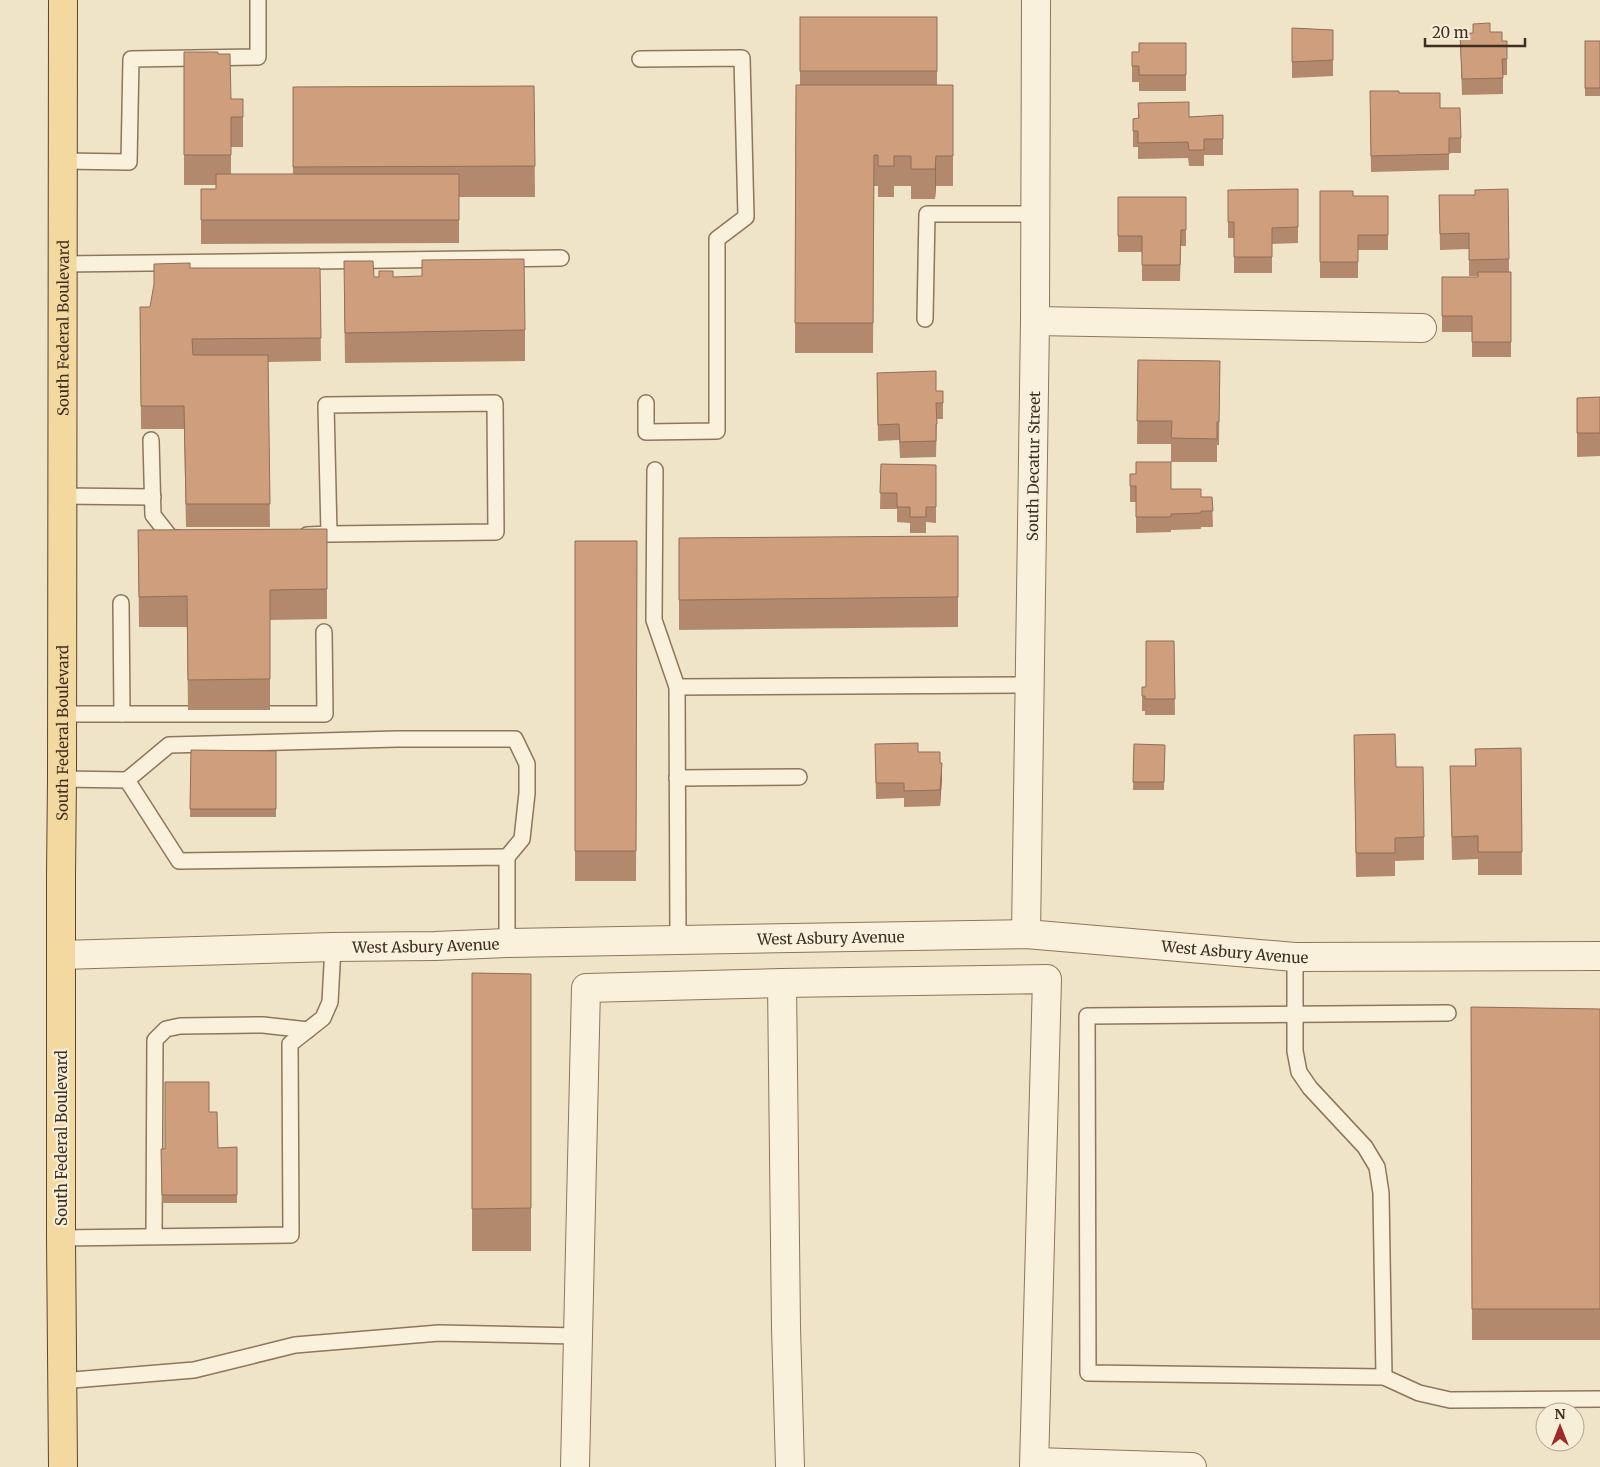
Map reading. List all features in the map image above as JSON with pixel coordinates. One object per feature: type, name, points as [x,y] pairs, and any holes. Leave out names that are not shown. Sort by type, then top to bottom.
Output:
[{"type":"main road","name":"South Federal Boulevard","points":[[63,0],[62,779],[60,876],[60,1238],[63,1467]]},
{"type":"street","name":"South Decatur Street","points":[[1026,934],[1035,321],[1036,0]]},
{"type":"street","points":[[1035,321],[1422,328]]},
{"type":"street","name":"West Asbury Avenue","points":[[61,955],[507,943],[1026,934],[1295,957],[1600,956]]},
{"type":"street","points":[[575,1467],[586,988],[1047,979],[1035,1464],[1192,1467]]},
{"type":"street","points":[[782,983],[786,1327],[790,1467]]},
{"type":"lane","points":[[63,161],[129,162],[131,59],[258,56],[258,0]]},
{"type":"lane","points":[[640,59],[742,58],[746,217],[717,239],[717,431],[646,432],[646,403]]},
{"type":"lane","points":[[925,319],[927,214],[1035,214]]},
{"type":"lane","points":[[62,264],[561,258]]},
{"type":"lane","points":[[289,535],[496,532],[495,403],[326,405],[328,534]]},
{"type":"lane","points":[[151,440],[153,515],[171,538],[191,538]]},
{"type":"lane","points":[[655,470],[654,620],[677,687],[678,940]]},
{"type":"lane","points":[[62,496],[152,497]]},
{"type":"lane","points":[[121,603],[122,714]]},
{"type":"lane","points":[[62,714],[325,714],[324,632]]},
{"type":"lane","points":[[677,687],[1030,685]]},
{"type":"lane","points":[[62,779],[127,780],[169,745],[398,739],[515,739],[527,764],[527,793],[522,839],[507,857],[507,943]]},
{"type":"lane","points":[[677,778],[799,777]]},
{"type":"lane","points":[[127,780],[179,861],[507,857]]},
{"type":"lane","points":[[60,1238],[291,1235],[290,1044],[323,1018],[330,1002],[333,947]]},
{"type":"lane","points":[[1295,957],[1295,1051],[1299,1072],[1310,1088],[1365,1148],[1378,1167],[1381,1194],[1384,1378]]},
{"type":"lane","points":[[1448,1013],[1087,1016],[1088,1373],[1384,1378],[1418,1393],[1450,1400],[1600,1399]]},
{"type":"lane","points":[[154,1236],[155,1040],[166,1030],[180,1026],[264,1025],[308,1030]]},
{"type":"lane","points":[[61,1381],[194,1370],[295,1345],[429,1333],[577,1336]]},
{"type":"building","points":[[800,17],[937,17],[937,71],[800,71]]},
{"type":"building","points":[[1490,23],[1490,32],[1502,32],[1502,41],[1507,41],[1507,59],[1502,59],[1503,78],[1462,79],[1460,34],[1473,33],[1473,24]]},
{"type":"building","points":[[1292,28],[1333,30],[1333,60],[1292,62]]},
{"type":"building","points":[[1585,41],[1600,41],[1600,88],[1585,88]]},
{"type":"building","points":[[1139,43],[1186,43],[1186,75],[1139,75],[1139,66],[1132,66],[1132,52],[1139,52]]},
{"type":"building","points":[[184,52],[230,54],[231,99],[243,99],[243,117],[231,117],[231,155],[184,155]]},
{"type":"building","points":[[796,85],[953,85],[953,156],[936,156],[935,169],[911,169],[911,156],[894,156],[894,166],[878,166],[878,155],[874,155],[873,323],[795,323]]},
{"type":"building","points":[[534,86],[535,166],[293,167],[293,87]]},
{"type":"building","points":[[1370,91],[1440,93],[1440,108],[1460,108],[1461,138],[1449,138],[1449,154],[1371,156]]},
{"type":"building","points":[[1189,102],[1189,117],[1223,115],[1223,139],[1204,139],[1204,150],[1189,150],[1188,142],[1138,143],[1138,131],[1133,131],[1133,119],[1139,118],[1138,103]]},
{"type":"building","points":[[216,174],[459,174],[459,220],[201,220],[201,189],[216,189]]},
{"type":"building","points":[[1298,189],[1298,227],[1272,228],[1272,257],[1234,257],[1234,222],[1228,222],[1228,190]]},
{"type":"building","points":[[1508,189],[1509,259],[1469,260],[1469,233],[1440,234],[1439,195],[1475,195],[1475,190]]},
{"type":"building","points":[[1320,191],[1353,191],[1353,196],[1388,196],[1388,235],[1358,235],[1358,262],[1320,262]]},
{"type":"building","points":[[1118,197],[1186,197],[1186,230],[1181,230],[1180,265],[1142,265],[1142,236],[1118,236]]},
{"type":"building","points":[[524,259],[525,330],[345,333],[344,261],[373,261],[374,277],[379,277],[379,271],[393,271],[393,277],[422,276],[422,260]]},
{"type":"building","points":[[190,263],[190,268],[320,268],[321,338],[192,339],[193,355],[268,355],[270,504],[186,504],[184,406],[141,406],[140,307],[150,307],[154,284],[154,264]]},
{"type":"building","points":[[1478,272],[1511,272],[1511,342],[1472,342],[1472,316],[1442,316],[1442,277],[1478,277]]},
{"type":"building","points":[[1138,360],[1220,361],[1217,439],[1171,438],[1172,421],[1137,421]]},
{"type":"building","points":[[936,371],[936,391],[943,391],[943,403],[936,403],[936,441],[900,442],[899,424],[878,425],[877,373]]},
{"type":"building","points":[[1600,397],[1600,433],[1577,433],[1577,398]]},
{"type":"building","points":[[1136,462],[1171,462],[1171,489],[1201,489],[1201,497],[1212,497],[1213,511],[1171,514],[1171,517],[1136,517],[1136,486],[1130,486],[1130,474],[1136,474]]},
{"type":"building","points":[[881,464],[936,465],[936,507],[926,507],[926,517],[910,517],[910,507],[897,507],[897,493],[880,493]]},
{"type":"building","points":[[327,529],[327,589],[270,590],[270,679],[188,680],[187,596],[139,597],[138,530]]},
{"type":"building","points":[[958,536],[958,597],[679,600],[679,538]]},
{"type":"building","points":[[575,541],[637,541],[636,851],[575,851]]},
{"type":"building","points":[[1146,641],[1174,641],[1175,699],[1145,699],[1145,696],[1142,696],[1142,687],[1146,687]]},
{"type":"building","points":[[1395,734],[1396,767],[1423,767],[1424,837],[1395,838],[1395,853],[1356,853],[1354,735]]},
{"type":"building","points":[[918,743],[918,752],[940,752],[940,763],[942,763],[940,790],[904,791],[904,783],[876,783],[875,744]]},
{"type":"building","points":[[1134,744],[1165,745],[1164,782],[1133,782]]},
{"type":"building","points":[[1521,748],[1522,852],[1478,852],[1478,836],[1452,837],[1450,766],[1476,766],[1475,749]]},
{"type":"building","points":[[191,750],[276,751],[276,809],[190,809]]},
{"type":"building","points":[[472,973],[531,974],[531,1208],[472,1209]]},
{"type":"building","points":[[1471,1007],[1600,1009],[1600,1309],[1472,1309]]},
{"type":"building","points":[[165,1082],[209,1082],[209,1112],[217,1112],[218,1148],[237,1147],[237,1195],[162,1195],[161,1149],[165,1149]]}]
